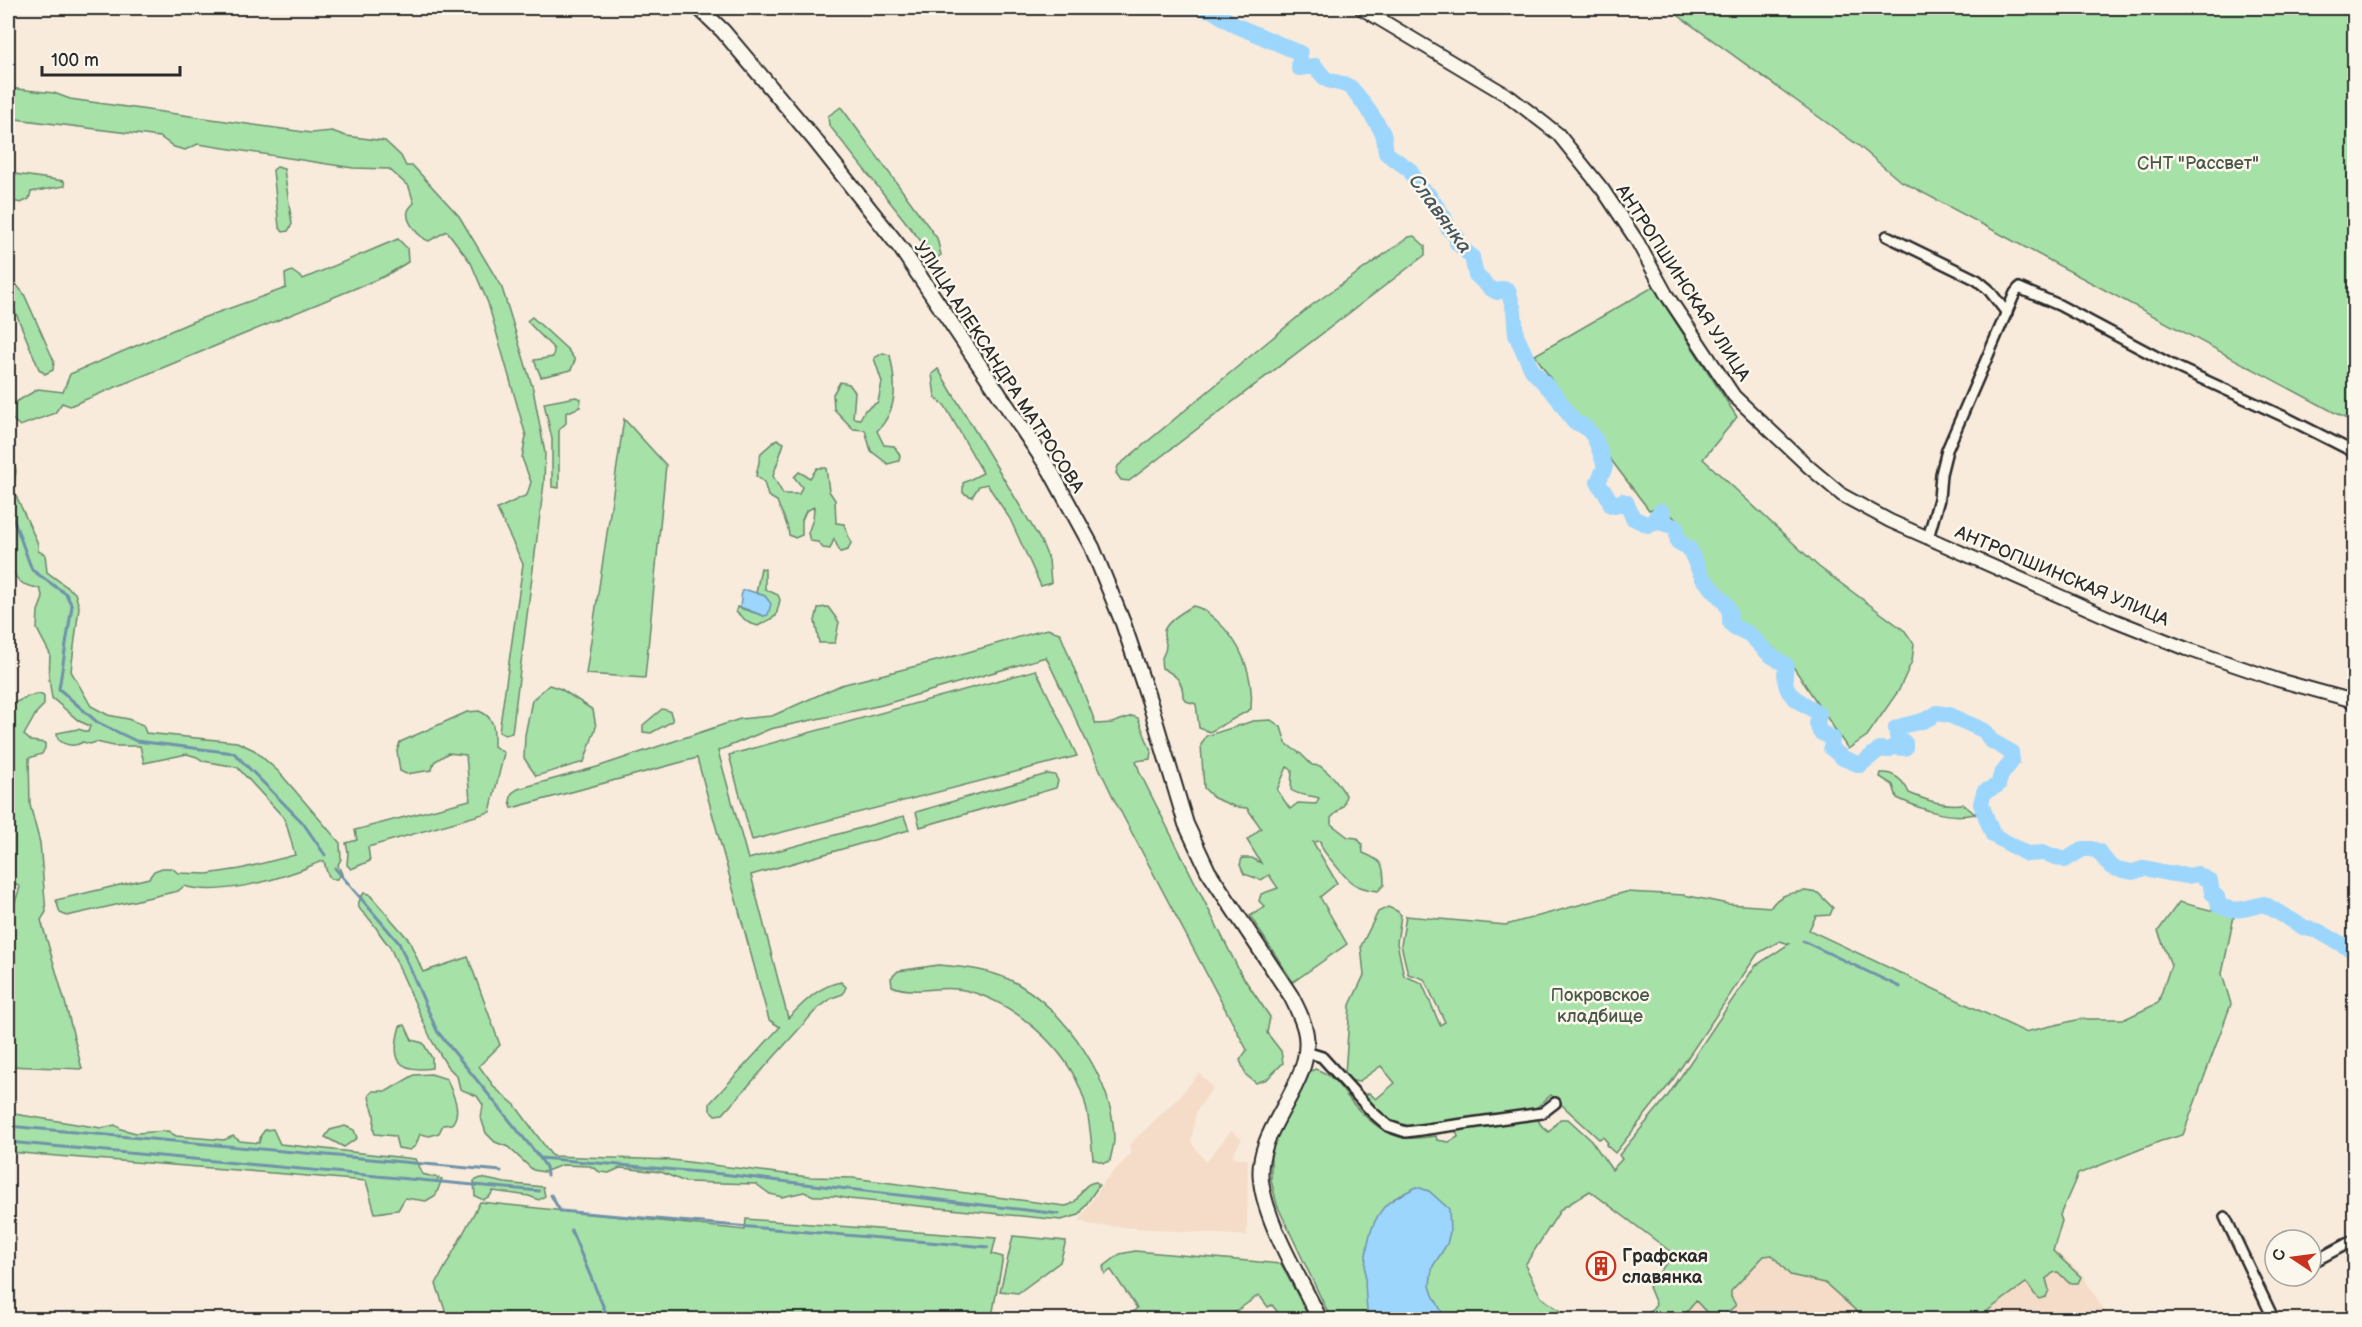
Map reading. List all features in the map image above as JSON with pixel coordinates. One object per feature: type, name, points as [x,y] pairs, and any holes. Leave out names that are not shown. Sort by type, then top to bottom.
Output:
[{"type":"main road","name":"УЛИЦА АЛЕКСАНДРА МАТРОСОВА","points":[[699,8],[723,31],[902,250],[1050,470],[1092,547],[1123,623],[1186,824],[1208,871],[1291,996],[1306,1035],[1306,1052]]},
{"type":"main road","points":[[1306,1052],[1300,1073],[1264,1146],[1260,1180],[1271,1218],[1320,1320]]},
{"type":"street","name":"АНТРОПШИНСКАЯ УЛИЦА","points":[[1361,8],[1510,97],[1558,134],[1603,190],[1637,241],[1666,294],[1734,396],[1842,495],[1890,521],[2114,620],[2187,649],[2278,680],[2355,701]]},
{"type":"street","points":[[1887,236],[1977,280],[1988,289],[2007,313]]},
{"type":"street","points":[[1928,537],[1939,499],[1941,474],[1947,450],[2019,288],[2059,305],[2170,364],[2355,452]]},
{"type":"street","points":[[1306,1052],[1322,1057],[1372,1112],[1388,1126],[1406,1132],[1542,1113],[1555,1103]]},
{"type":"street","points":[[2225,1217],[2274,1320]]},
{"type":"street","points":[[2323,1257],[2355,1240]]},
{"type":"shaded area","points":[[1199,1073],[1213,1087],[1196,1112],[1191,1142],[1206,1162],[1231,1131],[1242,1139],[1232,1156],[1248,1160],[1247,1236],[1092,1225],[1079,1221],[1106,1179],[1131,1154],[1129,1145],[1180,1096]]},
{"type":"shaded area","points":[[1795,1225],[1885,1319],[1681,1320],[1696,1301],[1708,1313]]},
{"type":"shaded area","points":[[2048,1244],[2082,1274],[2109,1319],[1971,1320]]},
{"type":"green space","name":"СНТ \"Рассвет\"","points":[[1668,8],[2354,8],[2354,423],[1899,180],[1859,146]]},
{"type":"green space","points":[[8,88],[54,93],[70,99],[311,133],[332,131],[346,136],[385,141],[401,156],[406,166],[413,166],[459,216],[502,288],[533,389],[545,453],[544,483],[512,733],[505,735],[499,732],[523,564],[497,509],[527,495],[531,482],[522,458],[526,436],[488,303],[471,263],[447,231],[429,241],[418,233],[411,225],[408,215],[408,210],[414,203],[409,187],[389,169],[353,168],[198,144],[185,150],[174,147],[160,137],[8,118]]},
{"type":"green space","points":[[841,107],[937,238],[941,255],[935,259],[829,125],[828,116]]},
{"type":"green space","points":[[277,167],[284,169],[292,224],[288,231],[283,232],[279,227],[273,170]]},
{"type":"green space","points":[[8,173],[64,181],[65,186],[31,192],[29,199],[21,203],[8,200]]},
{"type":"green space","points":[[1414,236],[1425,246],[1425,255],[1129,481],[1121,480],[1116,473],[1118,466],[1312,305],[1409,237]]},
{"type":"green space","points":[[398,239],[407,248],[408,262],[385,276],[70,406],[62,403],[55,413],[20,426],[12,419],[11,405],[38,389],[63,392],[70,374],[194,321],[286,288],[285,274],[292,271],[303,279]]},
{"type":"green space","points":[[8,261],[15,283],[24,294],[54,361],[53,370],[45,374],[39,369],[8,294]]},
{"type":"green space","points":[[1653,287],[1737,417],[1703,459],[1819,567],[1905,631],[1914,644],[1912,661],[1899,690],[1867,736],[1848,749],[1792,665],[1760,636],[1737,622],[1728,598],[1712,584],[1685,543],[1682,525],[1661,506],[1649,510],[1558,390],[1535,355]]},
{"type":"green space","points":[[532,317],[568,350],[575,360],[571,370],[541,377],[534,360],[553,357],[554,349],[527,321]]},
{"type":"green space","points":[[883,353],[890,355],[894,376],[894,395],[889,414],[877,431],[884,445],[894,446],[900,455],[899,461],[888,464],[871,451],[865,430],[853,429],[834,409],[833,394],[840,382],[849,384],[855,392],[853,418],[860,419],[865,410],[878,402],[882,382],[874,358]]},
{"type":"green space","points":[[938,369],[1041,541],[1049,560],[1051,583],[1041,586],[1010,519],[987,484],[979,486],[972,497],[963,493],[963,483],[983,473],[945,406],[935,397],[932,374]]},
{"type":"green space","points":[[576,397],[581,399],[580,407],[566,413],[566,423],[559,430],[559,488],[552,487],[552,439],[544,403]]},
{"type":"green space","points":[[624,419],[666,465],[645,678],[586,674]]},
{"type":"green space","points":[[8,431],[16,471],[13,489],[38,544],[38,551],[45,554],[47,572],[75,593],[79,607],[71,671],[91,706],[108,715],[143,725],[146,733],[237,742],[254,750],[279,772],[340,843],[341,859],[338,865],[342,874],[337,879],[331,879],[324,861],[257,883],[226,889],[197,889],[184,886],[178,891],[67,916],[60,913],[56,900],[149,878],[154,871],[162,868],[172,868],[178,873],[207,874],[240,869],[295,855],[285,819],[237,767],[203,761],[187,754],[144,763],[140,746],[114,746],[96,742],[70,745],[58,739],[57,733],[78,729],[88,732],[90,726],[79,721],[52,698],[49,679],[50,654],[37,629],[38,611],[43,598],[40,589],[18,580],[11,565],[6,507]]},
{"type":"green space","points":[[777,439],[784,443],[773,476],[783,494],[799,494],[802,487],[794,477],[799,472],[810,478],[817,468],[826,468],[829,491],[835,500],[836,523],[844,524],[851,543],[848,550],[840,552],[834,539],[830,549],[823,548],[818,542],[810,541],[808,533],[814,507],[806,511],[802,520],[802,535],[795,538],[789,535],[777,501],[768,496],[764,482],[756,476],[761,453]]},
{"type":"green space","points":[[761,568],[765,569],[765,589],[778,595],[780,600],[776,616],[758,626],[749,623],[736,612],[737,607],[764,616],[765,596],[756,593]]},
{"type":"green space","points":[[1193,606],[1203,609],[1233,639],[1244,661],[1250,684],[1251,709],[1210,732],[1199,728],[1196,704],[1186,701],[1178,679],[1162,668],[1161,663],[1166,649],[1164,631],[1166,627]]},
{"type":"green space","points":[[828,607],[839,622],[835,643],[819,643],[815,621],[818,608]]},
{"type":"green space","points":[[1047,629],[1060,633],[1096,724],[1112,723],[1132,716],[1138,718],[1151,751],[1150,759],[1136,761],[1140,773],[1241,974],[1270,1017],[1267,1033],[1281,1051],[1283,1063],[1267,1079],[1256,1083],[1246,1075],[1240,1060],[1247,1050],[1115,801],[1046,657],[882,705],[770,729],[718,751],[748,859],[904,816],[909,830],[751,875],[788,1018],[825,987],[841,982],[846,987],[843,994],[832,998],[816,1010],[723,1114],[715,1115],[710,1110],[710,1103],[780,1027],[769,1020],[697,758],[512,808],[510,801],[512,793],[518,789],[597,767],[740,719],[772,716],[841,685],[944,659]]},
{"type":"green space","points":[[1036,670],[1077,756],[752,840],[729,755]]},
{"type":"green space","points":[[549,685],[561,689],[593,710],[596,727],[584,762],[536,776],[524,758],[525,735],[532,700]]},
{"type":"green space","points":[[39,694],[44,696],[44,705],[37,712],[24,735],[31,741],[45,743],[42,754],[29,758],[30,805],[40,843],[46,912],[41,920],[82,1069],[8,1066],[8,918],[13,918],[13,908],[20,887],[8,886],[8,867],[13,863],[8,851],[8,706]]},
{"type":"green space","points":[[662,709],[670,711],[673,721],[651,733],[643,732],[643,725]]},
{"type":"green space","points":[[479,711],[489,717],[494,730],[494,746],[504,753],[490,812],[368,847],[370,861],[351,869],[347,865],[346,843],[357,840],[355,830],[470,800],[466,755],[448,753],[434,762],[432,770],[406,774],[400,771],[397,751],[400,742],[467,712]]},
{"type":"green space","points":[[1271,720],[1281,727],[1286,743],[1312,765],[1320,766],[1334,778],[1346,795],[1344,805],[1331,818],[1331,824],[1348,837],[1357,838],[1362,844],[1363,853],[1375,858],[1381,864],[1384,872],[1384,885],[1378,891],[1362,888],[1346,878],[1327,856],[1320,841],[1313,842],[1337,883],[1320,897],[1347,944],[1293,982],[1250,916],[1265,907],[1259,901],[1261,894],[1278,888],[1269,875],[1261,880],[1244,874],[1240,865],[1242,858],[1252,858],[1261,863],[1247,840],[1261,828],[1247,808],[1236,807],[1214,798],[1204,788],[1201,745],[1206,736],[1253,721]],"holes":[[[1287,767],[1292,770],[1291,790],[1319,798],[1316,804],[1298,803],[1290,809],[1277,790]]]},
{"type":"green space","points":[[1881,773],[1898,778],[1909,793],[1936,802],[1963,804],[1975,814],[1955,816],[1906,802],[1897,798],[1893,785],[1880,777]]},
{"type":"green space","points":[[1047,774],[1055,775],[1058,781],[1056,788],[920,827],[916,812]]},
{"type":"green space","name":"Покровское кладбище","points":[[1805,891],[1818,893],[1833,908],[1830,915],[1816,916],[1809,930],[2025,1032],[2081,1019],[2125,1019],[2158,1003],[2171,965],[2158,931],[2179,902],[2234,916],[2222,974],[2231,1004],[2183,1135],[2161,1141],[2078,1174],[2060,1215],[2062,1221],[2053,1251],[2081,1277],[2078,1283],[2069,1283],[2058,1272],[2053,1273],[2046,1279],[2049,1290],[2046,1297],[2039,1299],[2026,1283],[1976,1319],[1885,1319],[1878,1313],[1871,1317],[1862,1316],[1825,1283],[1790,1275],[1772,1255],[1764,1256],[1731,1291],[1731,1297],[1736,1305],[1720,1319],[1708,1314],[1696,1301],[1681,1319],[1644,1319],[1656,1304],[1649,1287],[1675,1255],[1590,1191],[1561,1209],[1525,1265],[1541,1297],[1571,1319],[1331,1319],[1277,1205],[1271,1180],[1271,1156],[1275,1141],[1309,1072],[1315,1069],[1328,1075],[1366,1117],[1390,1133],[1403,1138],[1436,1136],[1437,1140],[1449,1142],[1458,1137],[1456,1131],[1449,1129],[1400,1128],[1362,1097],[1369,1093],[1376,1099],[1395,1083],[1381,1066],[1358,1082],[1350,1080],[1345,1074],[1350,1005],[1364,975],[1361,946],[1378,912],[1388,907],[1401,915],[1397,943],[1404,976],[1422,983],[1440,1025],[1445,1022],[1424,979],[1408,974],[1401,945],[1406,916],[1506,925],[1626,892],[1684,895],[1728,904],[1771,907],[1782,897]],"holes":[[[1780,941],[1789,944],[1755,966],[1667,1097],[1619,1155],[1622,1159],[1612,1170],[1591,1140],[1568,1119],[1560,1119],[1549,1132],[1540,1124],[1537,1107],[1551,1095],[1599,1139],[1603,1137],[1608,1143],[1606,1145],[1615,1153],[1672,1081],[1758,953]]]},
{"type":"green space","points":[[364,893],[369,894],[409,940],[423,972],[468,957],[500,1045],[479,1066],[495,1088],[515,1105],[552,1156],[672,1160],[809,1177],[853,1178],[1065,1206],[1074,1202],[1086,1186],[1096,1182],[1099,1185],[1079,1215],[1061,1220],[835,1196],[814,1196],[804,1192],[782,1197],[770,1194],[756,1184],[685,1182],[661,1172],[620,1168],[609,1173],[600,1172],[590,1166],[562,1165],[544,1172],[533,1170],[508,1147],[495,1142],[486,1133],[481,1118],[483,1105],[477,1096],[460,1089],[457,1076],[447,1066],[432,1041],[389,945],[360,909],[360,898]]},
{"type":"green space","points":[[938,965],[979,970],[1009,979],[1054,1012],[1070,1030],[1097,1072],[1106,1094],[1112,1117],[1114,1139],[1110,1161],[1104,1163],[1093,1159],[1090,1128],[1083,1096],[1065,1061],[1036,1029],[1001,1004],[964,990],[946,988],[910,990],[892,986],[891,978],[898,971]]},
{"type":"green space","points":[[405,1025],[412,1040],[423,1043],[432,1058],[432,1068],[411,1068],[399,1061],[396,1047],[397,1037],[400,1026]]},
{"type":"green space","points":[[431,1074],[447,1079],[457,1108],[452,1124],[443,1125],[439,1133],[430,1136],[420,1134],[416,1145],[410,1150],[398,1148],[395,1136],[375,1134],[369,1095],[373,1091],[387,1091],[414,1075]]},
{"type":"green space","points":[[8,1113],[101,1128],[115,1125],[136,1133],[168,1131],[176,1136],[224,1140],[233,1136],[240,1141],[259,1143],[265,1130],[273,1129],[280,1144],[415,1159],[422,1174],[442,1179],[436,1195],[426,1201],[405,1198],[398,1210],[375,1213],[366,1181],[8,1152]]},
{"type":"green space","points":[[345,1126],[354,1130],[357,1138],[344,1147],[325,1137],[330,1130]]},
{"type":"green space","points":[[481,1178],[543,1187],[545,1196],[539,1200],[529,1196],[493,1191],[483,1200],[475,1196],[474,1181]]},
{"type":"green space","points":[[480,1202],[745,1230],[746,1219],[996,1238],[992,1254],[1003,1257],[993,1311],[982,1319],[448,1319],[436,1284]]},
{"type":"green space","points":[[1013,1236],[1066,1241],[1060,1262],[1018,1293],[1000,1291]]},
{"type":"green space","points":[[1135,1251],[1281,1264],[1310,1319],[1283,1319],[1272,1305],[1268,1307],[1259,1295],[1225,1319],[1136,1319],[1132,1313],[1137,1308],[1111,1270],[1105,1274],[1103,1267],[1120,1254]]},
{"type":"water","points":[[747,590],[765,596],[771,604],[768,615],[764,616],[740,607],[742,591]]},
{"type":"water","points":[[1417,1187],[1429,1191],[1449,1209],[1450,1232],[1447,1244],[1433,1266],[1430,1286],[1445,1318],[1449,1319],[1368,1319],[1365,1276],[1371,1231],[1388,1203]]},
{"type":"waterway","name":"Славянка","points":[[1203,8],[1213,11],[1235,25],[1300,53],[1299,68],[1315,66],[1328,80],[1344,84],[1353,90],[1381,130],[1386,153],[1410,170],[1419,187],[1428,194],[1444,217],[1448,228],[1457,237],[1457,243],[1472,257],[1476,275],[1497,292],[1503,289],[1508,290],[1514,311],[1516,335],[1532,370],[1557,397],[1574,422],[1587,429],[1598,446],[1605,467],[1598,482],[1611,505],[1626,502],[1633,518],[1648,525],[1655,523],[1655,518],[1661,511],[1663,513],[1662,523],[1676,527],[1678,542],[1689,548],[1702,577],[1726,604],[1730,613],[1730,622],[1734,627],[1749,634],[1769,654],[1786,665],[1785,676],[1788,690],[1819,714],[1817,724],[1820,732],[1832,738],[1831,748],[1843,758],[1860,765],[1880,749],[1905,748],[1905,743],[1897,736],[1896,728],[1922,721],[1937,713],[1949,715],[1985,731],[1990,740],[2011,752],[2012,761],[2001,775],[1998,785],[1984,792],[1981,804],[1993,835],[2027,854],[2044,853],[2065,860],[2083,849],[2091,849],[2098,851],[2111,867],[2117,869],[2133,872],[2145,868],[2188,876],[2197,874],[2210,881],[2212,893],[2217,897],[2219,906],[2237,909],[2264,904],[2305,928],[2318,931],[2354,951]]},
{"type":"waterway","points":[[8,504],[32,570],[66,594],[72,606],[59,689],[97,722],[136,741],[234,753],[303,823],[325,855]]},
{"type":"waterway","points":[[1975,814],[1983,809]]},
{"type":"waterway","points":[[335,868],[399,943],[437,1031],[540,1158],[546,1167],[547,1175]]},
{"type":"waterway","points":[[1803,941],[1900,987]]},
{"type":"waterway","points":[[8,1126],[501,1171]]},
{"type":"waterway","points":[[1417,1135],[1437,1133]]},
{"type":"waterway","points":[[8,1142],[539,1191]]},
{"type":"waterway","points":[[540,1158],[722,1174],[1059,1214]]},
{"type":"waterway","points":[[551,1195],[560,1211],[988,1247]]},
{"type":"waterway","points":[[571,1230],[609,1320]]},
{"type":"place","name":"Графская славянка","points":[[1601,1266]]}]
